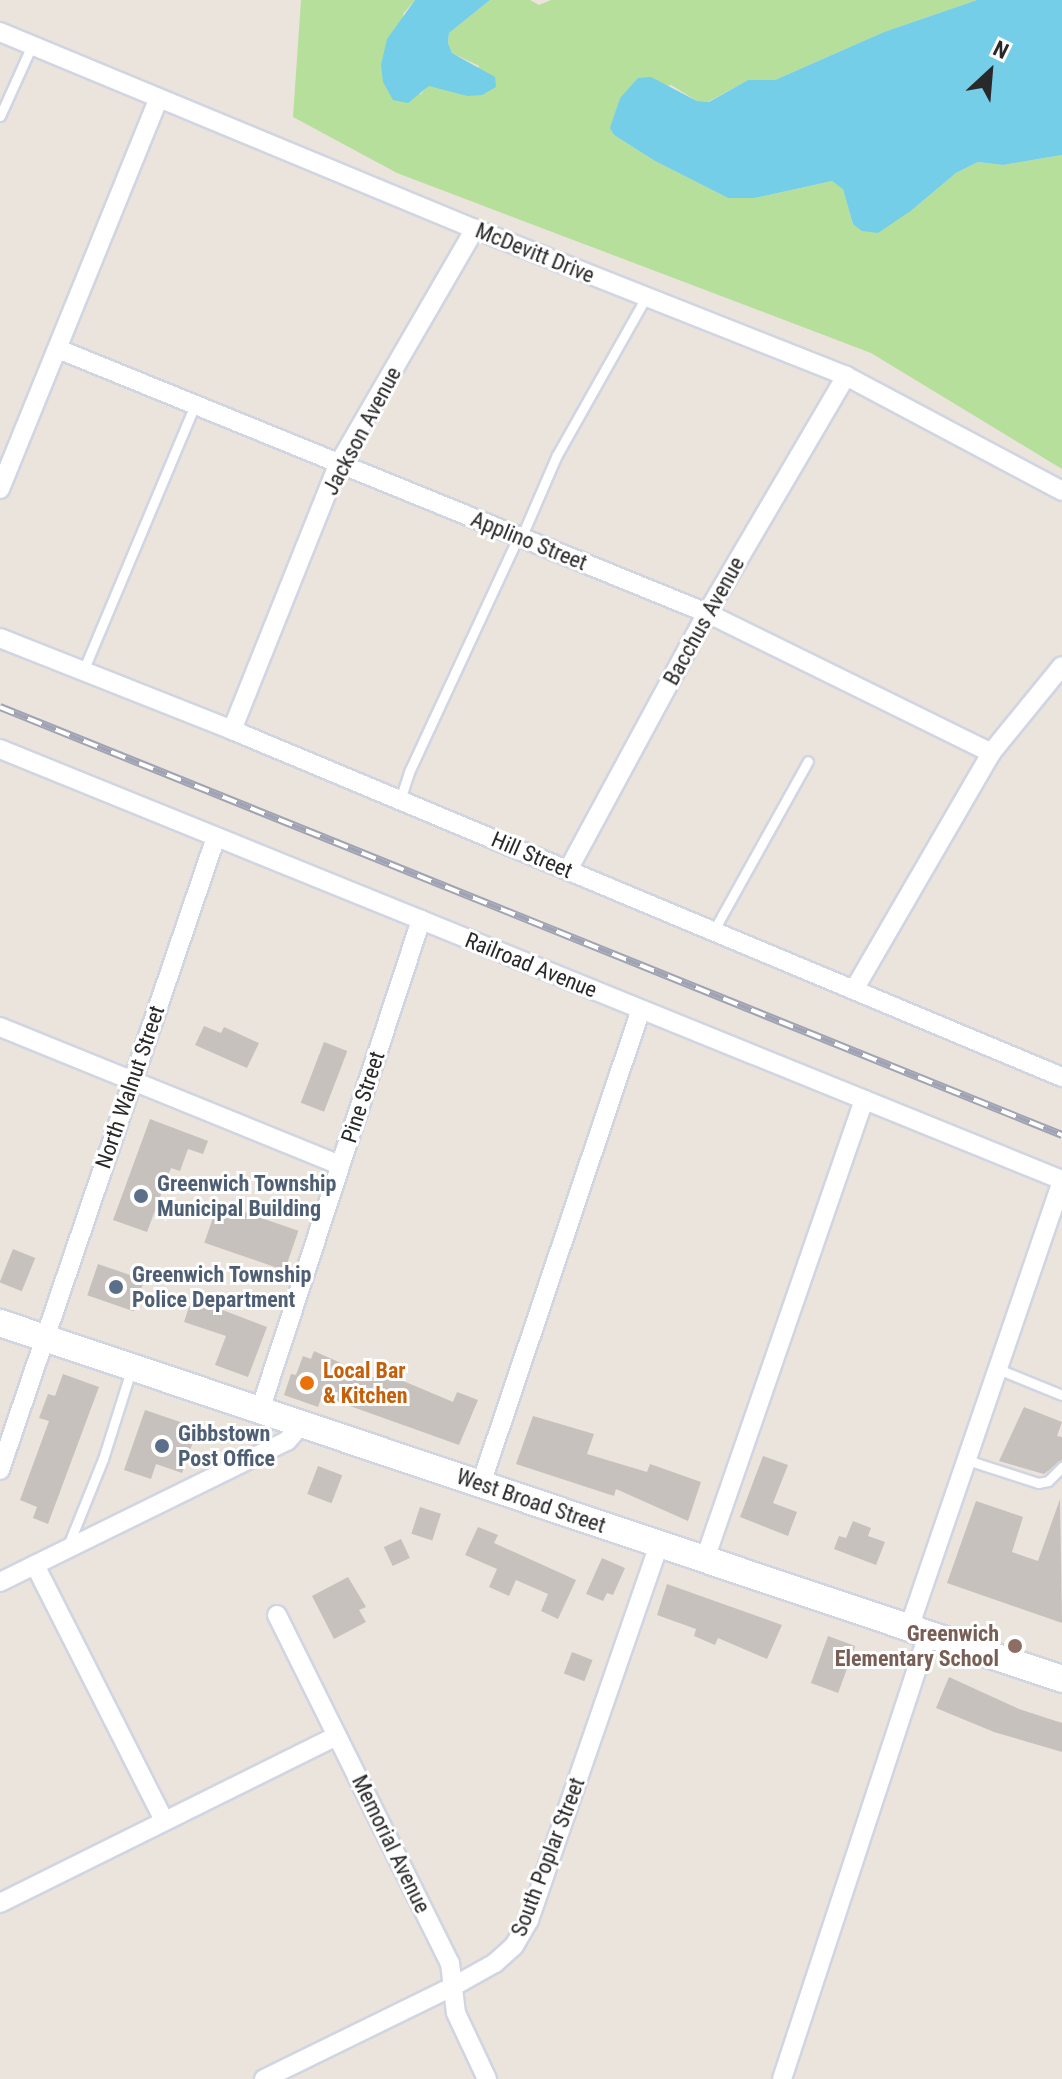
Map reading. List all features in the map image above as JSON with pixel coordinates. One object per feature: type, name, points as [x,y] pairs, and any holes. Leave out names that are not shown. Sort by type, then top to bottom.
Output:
[{"type":"main road","name":"West Broad Street","points":[[0,1323],[1062,1679]]},
{"type":"street","name":"McDevitt Drive","points":[[0,32],[475,229],[846,376],[1062,491]]},
{"type":"street","points":[[0,489],[158,99]]},
{"type":"street","name":"Jackson Avenue","points":[[232,730],[338,465],[475,229]]},
{"type":"street","name":"Applino Street","points":[[58,349],[707,613],[991,753]]},
{"type":"street","name":"Bacchus Avenue","points":[[568,870],[707,613],[846,376]]},
{"type":"street","name":"Hill Street","points":[[0,638],[232,730],[1062,1077]]},
{"type":"street","points":[[855,988],[991,753],[1062,666]]},
{"type":"street","name":"Railroad Avenue","points":[[0,749],[1062,1180]]},
{"type":"street","name":"North Walnut Street","points":[[0,1470],[216,837]]},
{"type":"street","name":"Pine Street","points":[[260,1410],[421,920]]},
{"type":"street","points":[[481,1484],[641,1009]]},
{"type":"street","points":[[0,1027],[340,1165]]},
{"type":"street","points":[[705,1559],[864,1100]]},
{"type":"street","points":[[782,2079],[919,1631],[967,1460],[1062,1180]]},
{"type":"street","points":[[0,1582],[287,1441],[302,1424]]},
{"type":"street","name":"South Poplar Street","points":[[264,2079],[454,1986],[514,1946],[529,1920],[659,1544]]},
{"type":"street","points":[[35,1565],[164,1820]]},
{"type":"street","name":"Memorial Avenue","points":[[277,1615],[450,1963],[456,2013],[487,2079]]},
{"type":"street","points":[[0,1903],[337,1736]]},
{"type":"lane","points":[[0,116],[32,45]]},
{"type":"lane","points":[[400,800],[409,772],[557,455],[646,297]]},
{"type":"lane","points":[[83,671],[195,405]]},
{"type":"lane","points":[[714,930],[808,761]]},
{"type":"lane","points":[[66,1550],[103,1459],[132,1367]]},
{"type":"lane","points":[[998,1369],[1062,1395]]},
{"type":"lane","points":[[967,1460],[1038,1483],[1048,1481],[1062,1467]]},
{"type":"green space","points":[[301,0],[415,0],[403,14],[420,95],[428,86],[439,86],[467,96],[479,66],[452,53],[448,43],[449,33],[490,0],[530,0],[539,5],[551,0],[977,0],[884,32],[775,80],[748,80],[708,102],[697,101],[671,85],[620,98],[611,128],[614,135],[655,161],[728,198],[755,198],[832,181],[843,188],[853,224],[912,210],[956,173],[978,162],[1003,165],[1062,155],[1062,469],[871,353],[397,173],[293,117]]},
{"type":"water","points":[[415,0],[490,0],[449,33],[448,43],[452,53],[495,77],[496,87],[482,95],[467,96],[429,86],[408,103],[393,100],[383,82],[381,65],[387,39]]},
{"type":"water","points":[[977,0],[1062,0],[1062,155],[1003,165],[978,162],[956,173],[912,210],[878,233],[862,231],[853,224],[843,189],[832,181],[755,198],[728,198],[655,161],[614,135],[610,128],[620,98],[638,78],[651,77],[697,101],[709,102],[748,80],[775,80],[884,32]]},
{"type":"building","points":[[204,1026],[221,1033],[224,1027],[259,1043],[247,1068],[195,1045]]},
{"type":"building","points":[[324,1042],[347,1051],[324,1112],[301,1103]]},
{"type":"building","name":"Greenwich Township Municipal Building","points":[[150,1119],[208,1141],[203,1154],[188,1149],[180,1171],[171,1168],[147,1232],[113,1220]]},
{"type":"building","points":[[218,1203],[298,1231],[285,1270],[204,1243]]},
{"type":"building","points":[[13,1249],[35,1258],[22,1291],[0,1283]]},
{"type":"building","name":"Greenwich Township Police Department","points":[[98,1264],[144,1280],[134,1311],[87,1295]]},
{"type":"building","points":[[194,1292],[214,1299],[212,1306],[267,1327],[248,1377],[215,1365],[226,1336],[184,1322]]},
{"type":"building","points":[[314,1351],[379,1380],[382,1372],[453,1402],[457,1392],[478,1400],[459,1445],[322,1396],[318,1407],[284,1395],[291,1374],[296,1375],[303,1356],[311,1359]]},
{"type":"building","points":[[63,1374],[99,1387],[48,1524],[33,1518],[37,1507],[20,1500],[49,1421],[39,1418],[48,1394],[55,1396]]},
{"type":"building","points":[[1024,1407],[1062,1422],[1057,1436],[1062,1437],[1062,1460],[1044,1474],[999,1461]]},
{"type":"building","name":"Gibbstown Post Office","points":[[145,1410],[198,1428],[182,1473],[156,1464],[151,1479],[124,1470]]},
{"type":"building","points":[[533,1416],[594,1434],[587,1454],[647,1472],[650,1464],[701,1482],[688,1521],[616,1489],[614,1496],[516,1464]]},
{"type":"building","points":[[763,1456],[788,1465],[773,1503],[797,1512],[788,1536],[740,1517]]},
{"type":"building","points":[[318,1466],[342,1475],[332,1503],[307,1494]]},
{"type":"building","points":[[1060,1499],[1062,1623],[947,1583],[976,1501],[1023,1517],[1012,1552],[1038,1561]]},
{"type":"building","points":[[420,1507],[441,1514],[432,1540],[411,1534]]},
{"type":"building","points":[[853,1521],[871,1528],[868,1536],[885,1542],[876,1565],[834,1549],[839,1536],[846,1538]]},
{"type":"building","points":[[478,1527],[498,1535],[494,1543],[576,1580],[558,1619],[541,1611],[548,1594],[516,1580],[509,1596],[489,1587],[497,1569],[465,1555]]},
{"type":"building","points":[[401,1539],[410,1558],[393,1566],[384,1547]]},
{"type":"building","points":[[602,1558],[625,1568],[613,1595],[607,1593],[603,1601],[586,1594]]},
{"type":"building","points":[[348,1577],[366,1607],[359,1610],[366,1622],[334,1639],[312,1596]]},
{"type":"building","points":[[667,1584],[782,1625],[767,1659],[718,1638],[715,1645],[694,1636],[696,1629],[657,1615]]},
{"type":"building","points":[[828,1636],[855,1646],[838,1693],[811,1683]]},
{"type":"building","points":[[572,1652],[593,1660],[584,1681],[564,1673]]},
{"type":"building","points":[[949,1677],[1019,1709],[1062,1723],[1062,1752],[994,1732],[936,1708]]},
{"type":"railway","points":[[0,707],[1062,1135]]},
{"type":"place","name":"Greenwich Township Municipal Building","points":[[141,1196]]},
{"type":"place","name":"Greenwich Township Police Department","points":[[116,1287]]},
{"type":"place","name":"Local Bar & Kitchen","points":[[307,1383]]},
{"type":"place","name":"Gibbstown Post Office","points":[[162,1446]]},
{"type":"place","name":"Greenwich Elementary School","points":[[1015,1646]]}]
